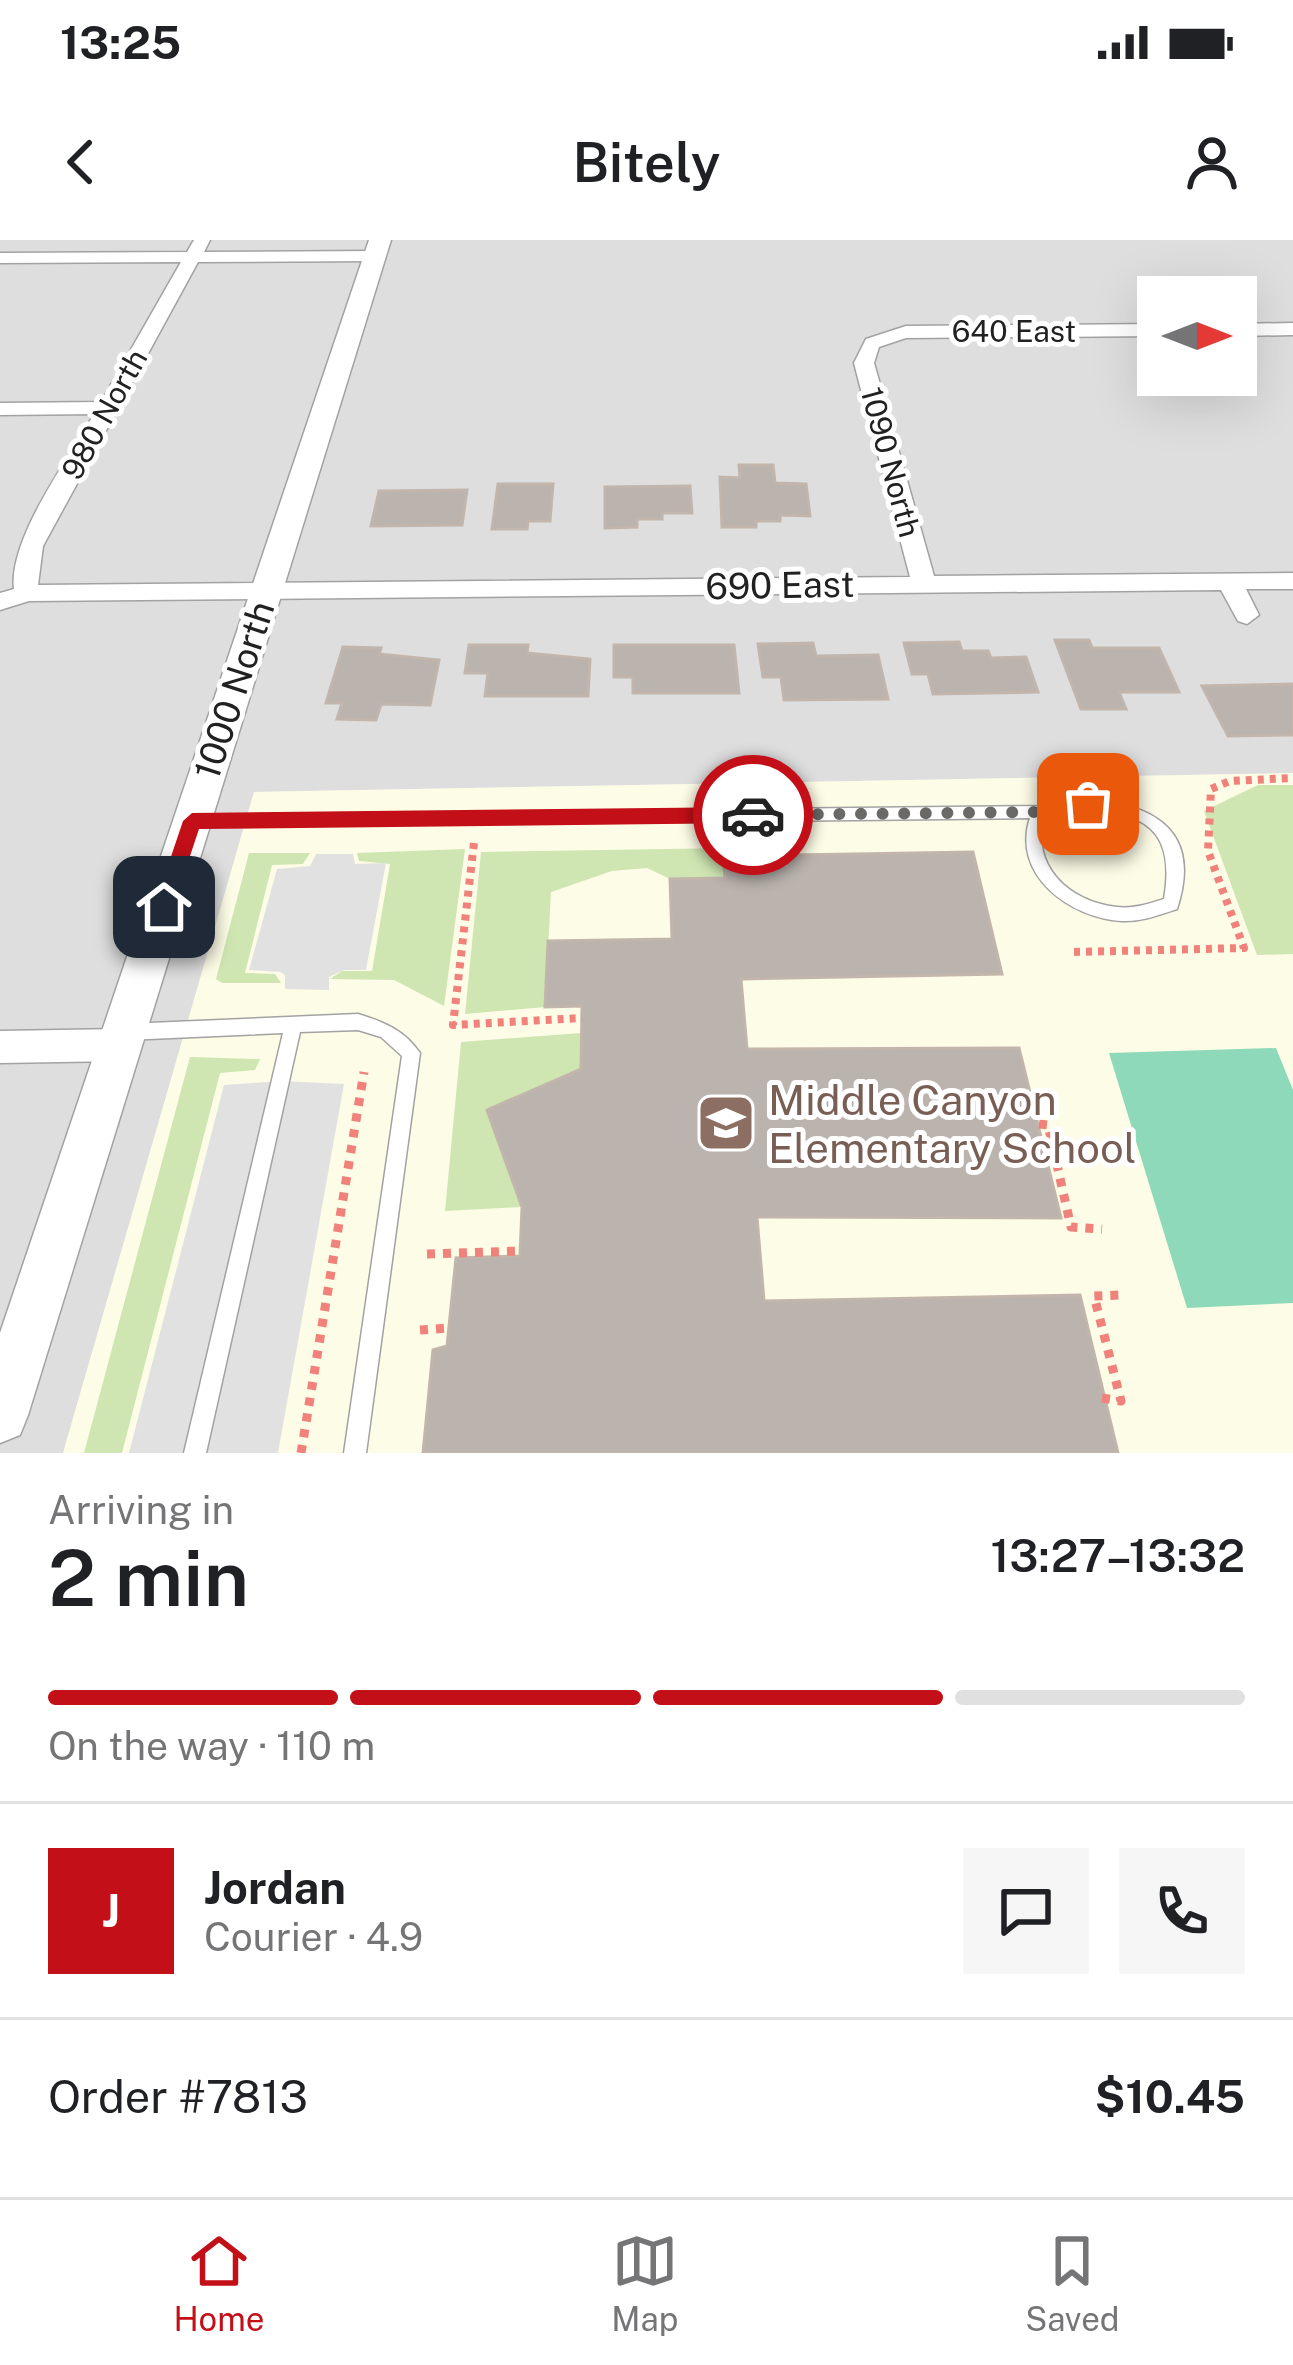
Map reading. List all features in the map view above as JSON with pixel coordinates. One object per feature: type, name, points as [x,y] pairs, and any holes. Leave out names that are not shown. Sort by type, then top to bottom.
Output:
[{"type":"street","points":[[0,258],[197,249],[378,248]]},
{"type":"street","name":"1000 North","points":[[0,1415],[378,248]]},
{"type":"street","name":"980 North","points":[[27,592],[24,572],[31,546],[197,249]]},
{"type":"street","points":[[1257,330],[1293,329]]},
{"type":"street","name":"640 East","points":[[872,341],[907,332],[1137,330]]},
{"type":"street","name":"1090 North","points":[[872,341],[864,352],[864,363],[924,584]]},
{"type":"street","points":[[0,409],[107,408]]},
{"type":"street","name":"690 East","points":[[0,602],[27,592],[1293,580]]},
{"type":"street","points":[[1228,581],[1247,615]]},
{"type":"street","points":[[0,1047],[122,1039]]},
{"type":"lane","points":[[192,821],[1040,812],[1062,804],[1119,804],[1169,837],[1177,862],[1171,904],[1131,915],[1094,909],[1050,884],[1031,845],[1040,812]]},
{"type":"lane","points":[[122,1039],[358,1022],[386,1031],[411,1053],[355,1453]]},
{"type":"lane","points":[[195,1453],[293,1027]]},
{"type":"path","points":[[474,843],[453,1025],[582,1018]]},
{"type":"path","points":[[301,1453],[364,1072]]},
{"type":"path","points":[[1039,1124],[1048,1125],[1071,1227],[1102,1229]]},
{"type":"path","points":[[427,1253],[519,1251]]},
{"type":"path","points":[[1102,1398],[1121,1400],[1094,1296],[1120,1294]]},
{"type":"path","points":[[420,1330],[449,1328]]},
{"type":"shaded area","points":[[0,240],[1293,240],[1293,773],[254,792],[63,1453],[0,1453]]},
{"type":"shaded area","name":"Middle Canyon Elementary School","points":[[1293,773],[1293,1453],[63,1453],[254,792]]},
{"type":"shaded area","points":[[316,854],[353,854],[355,864],[386,863],[366,970],[344,970],[329,977],[329,990],[285,989],[285,975],[280,972],[249,970],[277,869],[310,866]]},
{"type":"shaded area","points":[[344,1084],[278,1453],[129,1453],[224,1085]]},
{"type":"green space","points":[[1258,785],[1293,785],[1293,954],[1257,955],[1204,811]]},
{"type":"green space","points":[[729,848],[723,856],[725,878],[670,879],[647,868],[612,871],[551,892],[545,1007],[465,1014],[481,852]]},
{"type":"green space","points":[[465,849],[444,1006],[394,980],[330,979],[342,971],[372,971],[390,864],[359,861],[357,853]]},
{"type":"green space","points":[[249,853],[310,853],[303,864],[272,865],[245,973],[275,974],[281,983],[222,983],[216,979]]},
{"type":"green space","points":[[581,1033],[581,1069],[487,1110],[522,1207],[445,1211],[461,1042]]},
{"type":"green space","points":[[1276,1048],[1293,1090],[1293,1303],[1187,1308],[1109,1053]]},
{"type":"green space","points":[[190,1057],[260,1059],[255,1070],[220,1073],[122,1453],[84,1453]]},
{"type":"building","points":[[739,465],[773,465],[775,483],[806,484],[810,516],[780,515],[780,521],[756,521],[756,527],[722,527],[720,477],[740,478]]},
{"type":"building","points":[[498,484],[553,484],[550,521],[528,521],[527,529],[492,529]]},
{"type":"building","points":[[690,486],[692,513],[662,513],[662,519],[637,519],[637,527],[605,528],[605,487]]},
{"type":"building","points":[[467,490],[462,525],[371,526],[379,491]]},
{"type":"building","points":[[1055,640],[1089,640],[1092,648],[1159,648],[1179,692],[1119,692],[1126,709],[1081,709]]},
{"type":"building","points":[[959,642],[962,651],[988,651],[991,658],[1026,657],[1038,692],[933,694],[928,674],[912,674],[904,643]]},
{"type":"building","points":[[813,643],[816,656],[878,655],[888,699],[784,700],[781,677],[763,677],[758,644]]},
{"type":"building","points":[[469,645],[528,645],[527,653],[590,659],[588,696],[485,696],[488,673],[465,673]]},
{"type":"building","points":[[614,645],[734,645],[739,693],[633,693],[633,677],[614,677]]},
{"type":"building","points":[[343,647],[381,648],[379,654],[439,660],[430,705],[381,704],[376,720],[337,719],[342,703],[326,703]]},
{"type":"building","points":[[1293,684],[1293,735],[1228,736],[1202,686]]},
{"type":"building","points":[[973,852],[1002,974],[741,979],[747,1049],[1019,1048],[1061,1218],[757,1217],[764,1301],[1080,1295],[1118,1453],[423,1453],[433,1350],[447,1346],[456,1258],[520,1256],[522,1207],[487,1110],[581,1069],[582,1006],[545,1007],[548,941],[672,939],[670,879],[725,878],[723,856]]},
{"type":"way so far","points":[[753,815],[1040,812],[1062,804],[1088,804]]},
{"type":"place","name":"Middle Canyon Elementary School","points":[[726,1123]]},
{"type":"route","points":[[164,907],[192,821],[753,815]]}]
